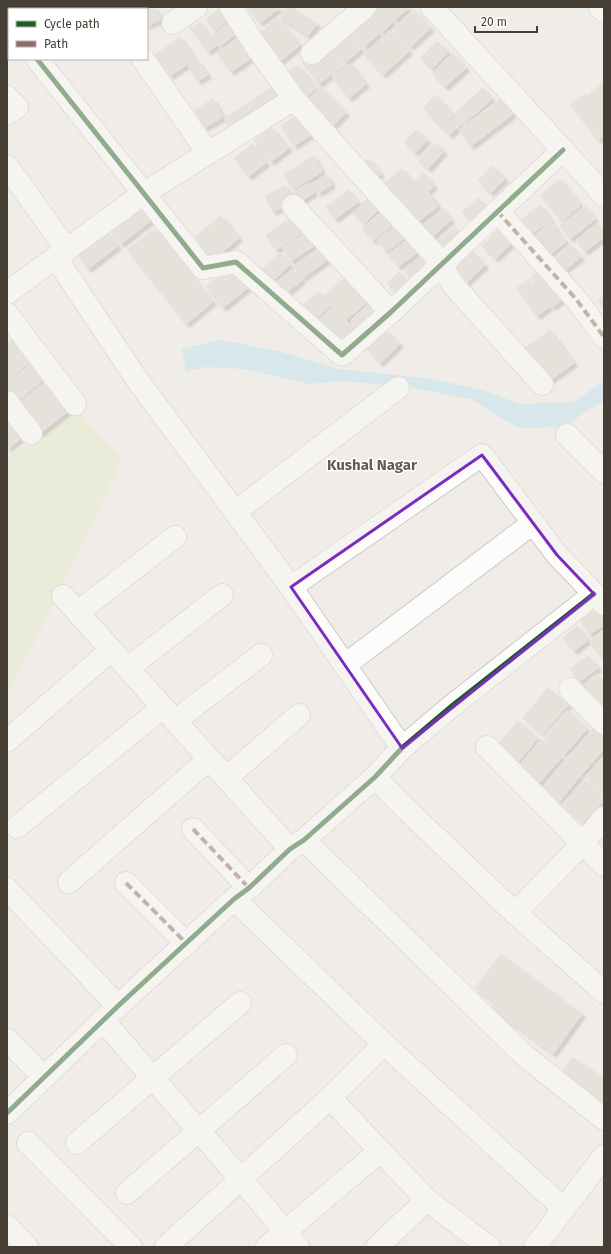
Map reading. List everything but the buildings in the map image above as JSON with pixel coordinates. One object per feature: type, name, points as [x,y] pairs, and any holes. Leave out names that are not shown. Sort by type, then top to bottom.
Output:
[{"type":"street","points":[[173,23],[196,7]]},
{"type":"street","points":[[231,7],[253,42],[294,99],[383,199],[433,252],[454,286],[542,384]]},
{"type":"street","points":[[312,53],[365,7]]},
{"type":"street","points":[[432,7],[604,195]]},
{"type":"street","points":[[600,7],[604,11]]},
{"type":"street","points":[[38,60],[203,268],[236,262],[342,355],[391,312],[563,150]]},
{"type":"street","points":[[144,60],[208,153]]},
{"type":"street","points":[[7,97],[16,107],[7,114]]},
{"type":"street","points":[[7,292],[62,254],[143,194],[294,99]]},
{"type":"street","points":[[7,166],[138,381],[291,587],[402,748]]},
{"type":"street","points":[[293,206],[391,312]]},
{"type":"street","points":[[497,211],[576,300],[604,337]]},
{"type":"street","points":[[7,314],[75,404]]},
{"type":"street","points":[[235,512],[398,388]]},
{"type":"street","points":[[7,402],[31,432]]},
{"type":"street","points":[[567,435],[604,472]]},
{"type":"street","points":[[7,1113],[110,1013],[297,844],[375,777],[402,748],[454,705],[599,599],[557,555],[482,454],[291,587]]},
{"type":"street","points":[[346,665],[533,523]]},
{"type":"street","points":[[78,612],[175,537]]},
{"type":"street","points":[[128,668],[222,595]]},
{"type":"street","points":[[63,596],[226,778],[525,1056],[604,1119]]},
{"type":"street","points":[[7,741],[111,650]]},
{"type":"street","points":[[17,828],[169,714],[261,655]]},
{"type":"street","points":[[570,689],[604,723]]},
{"type":"street","points":[[226,778],[299,715]]},
{"type":"street","points":[[487,747],[604,865]]},
{"type":"street","points":[[69,882],[210,759]]},
{"type":"street","points":[[375,777],[406,809],[515,913],[604,992]]},
{"type":"street","points":[[515,913],[582,844],[604,818]]},
{"type":"street","points":[[193,829],[242,894],[384,1044],[564,1209]]},
{"type":"street","points":[[126,883],[187,944]]},
{"type":"street","points":[[7,889],[110,1013],[152,1078],[242,1178],[292,1239]]},
{"type":"street","points":[[77,1143],[240,1002]]},
{"type":"street","points":[[7,1040],[44,1077]]},
{"type":"street","points":[[166,1247],[330,1098],[384,1044]]},
{"type":"street","points":[[127,1193],[286,1056]]},
{"type":"street","points":[[330,1098],[427,1200],[489,1247]]},
{"type":"street","points":[[28,1144],[131,1247]]},
{"type":"street","points":[[267,1247],[292,1239],[380,1151]]},
{"type":"street","points":[[535,1247],[604,1156]]},
{"type":"street","points":[[389,1243],[427,1200]]},
{"type":"street","points":[[7,1226],[27,1247]]},
{"type":"highlighted area","points":[[482,455],[557,555],[594,594],[402,748],[291,587]]},
{"type":"green space","points":[[76,408],[122,460],[38,636],[7,691],[7,458]]},
{"type":"water","points":[[220,340],[278,351],[339,369],[434,379],[485,391],[520,404],[573,402],[604,381],[604,400],[563,427],[518,428],[471,399],[407,387],[342,381],[308,384],[244,369],[205,367],[186,372],[182,349]]},
{"type":"marked path","points":[[497,211],[576,299],[604,337]]},
{"type":"marked path","points":[[193,829],[249,888]]},
{"type":"marked path","points":[[126,883],[187,944]]},
{"type":"cycle path","points":[[38,60],[203,268],[236,262],[342,355],[391,312],[563,150]]},
{"type":"cycle path","points":[[7,1113],[118,1006],[290,849],[304,840],[375,777],[402,748],[453,705],[594,594]]},
{"type":"district","name":"Kushal Nagar","points":[[372,465]]}]
